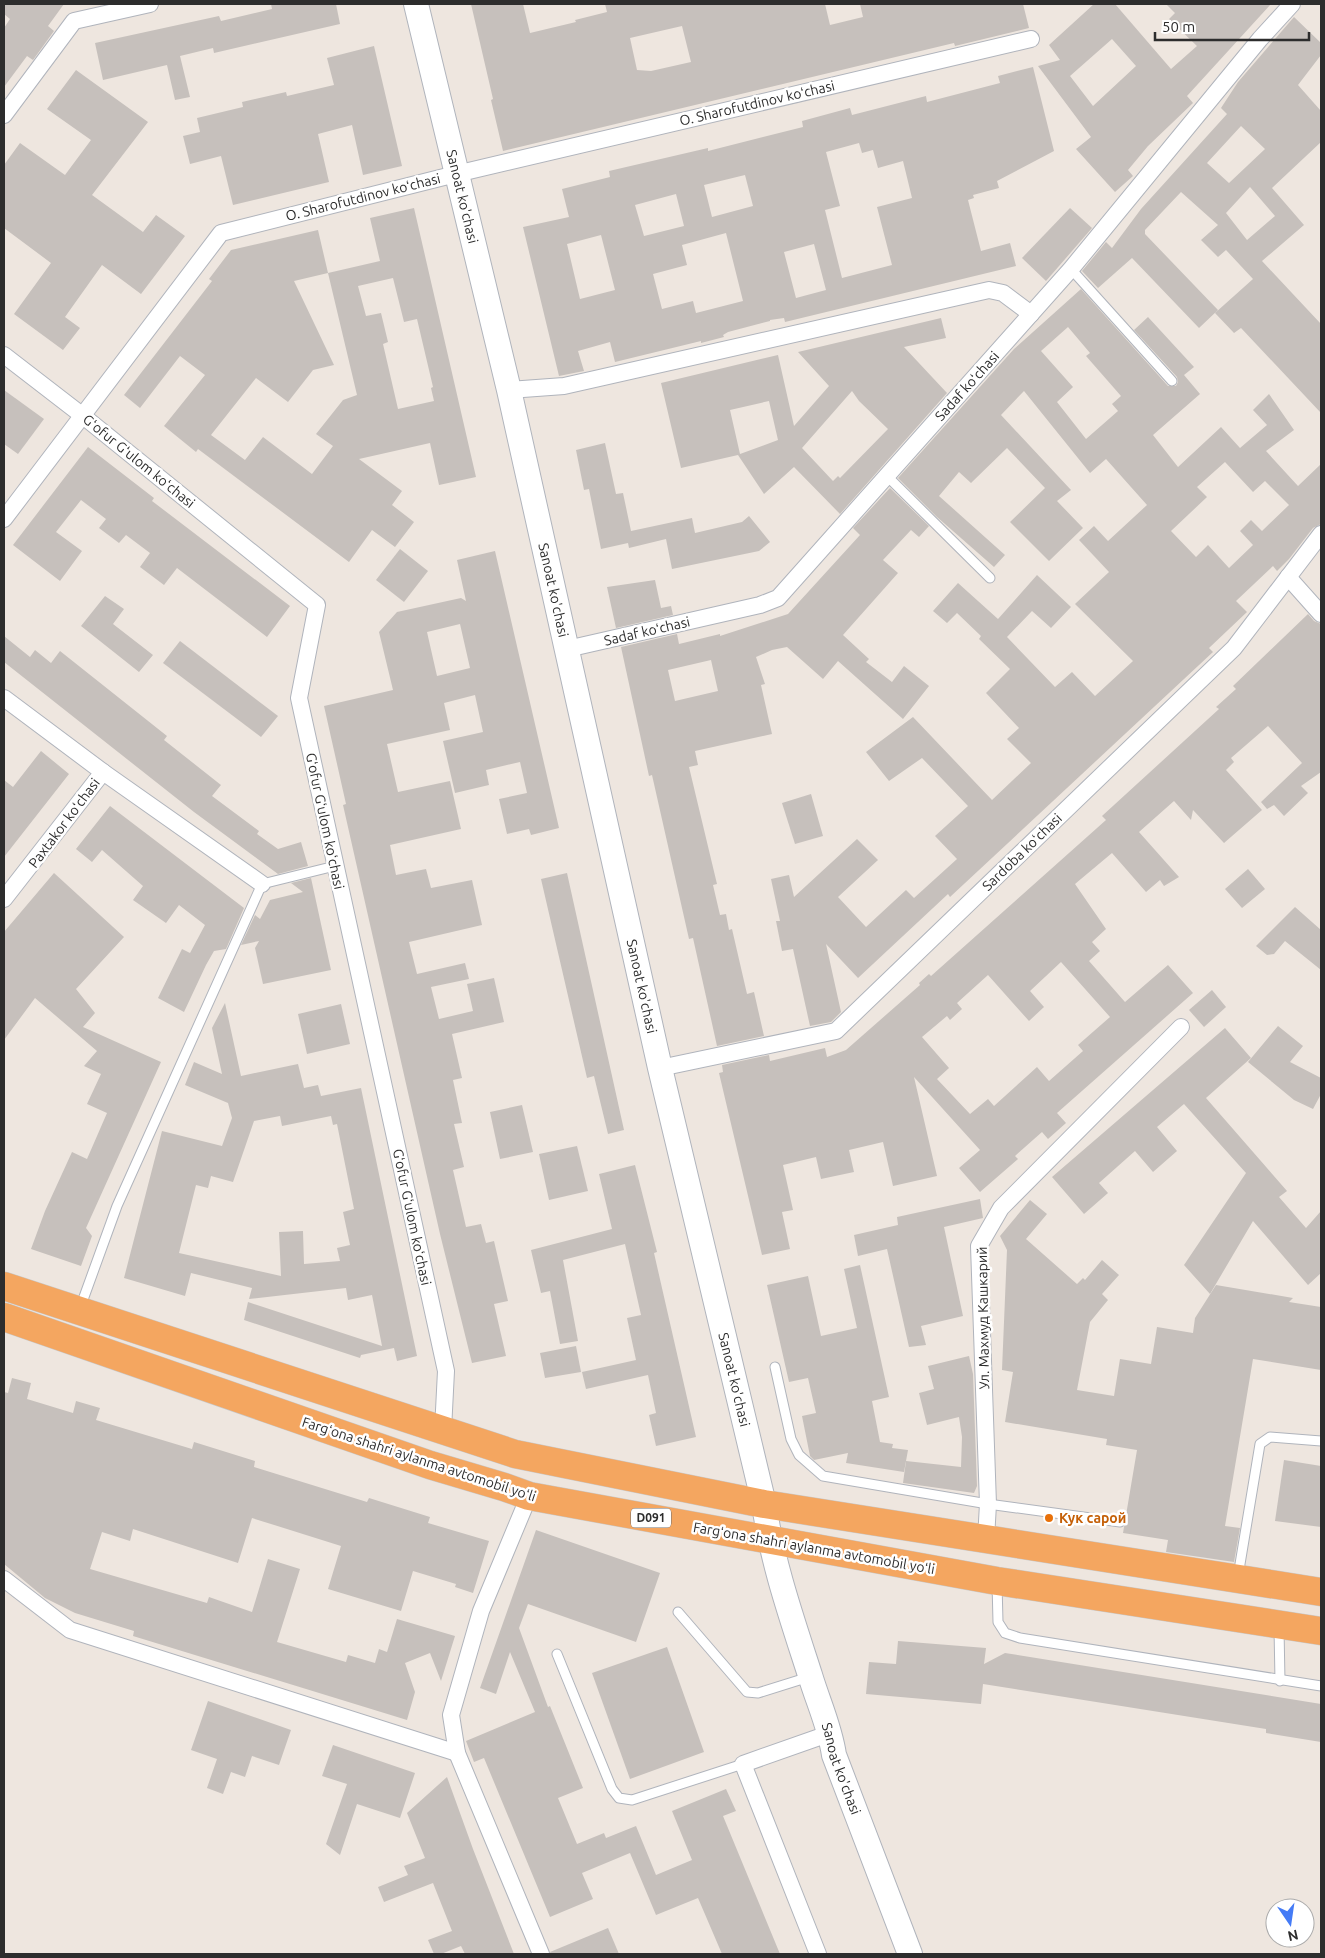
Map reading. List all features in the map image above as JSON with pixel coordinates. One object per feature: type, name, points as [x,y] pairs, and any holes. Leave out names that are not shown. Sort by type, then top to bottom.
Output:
[{"type":"highway","points":[[4,1286],[515,1454],[764,1504],[1321,1592]]},
{"type":"highway","name":"Fargʻona shahri aylanma avtomobil yoʻli","points":[[4,1317],[430,1465],[529,1496],[997,1581],[1321,1631]]},
{"type":"main road","name":"Sanoat ko'chasi","points":[[416,4],[510,390],[660,1068],[764,1504],[769,1540],[810,1677],[831,1733],[834,1755],[910,1954]]},
{"type":"street","points":[[4,115],[74,21],[150,4]]},
{"type":"street","name":"Sadaf koʻchasi","points":[[567,649],[760,605],[778,598],[1071,269],[1260,39],[1292,4]]},
{"type":"street","name":"O. Sharofutdinov koʻchasi","points":[[4,519],[221,233],[456,174],[1031,39]]},
{"type":"street","points":[[510,390],[564,386],[989,290],[1003,293],[1031,314]]},
{"type":"street","name":"Gʻofur Gʻulom koʻchasi","points":[[4,355],[83,416],[317,605],[298,698],[446,1371],[443,1430]]},
{"type":"street","name":"Sardoba koʻchasi","points":[[660,1068],[836,1031],[1234,648],[1321,534]]},
{"type":"street","points":[[1288,578],[1321,614]]},
{"type":"street","name":"Paxtakor koʻchasi","points":[[4,698],[102,772],[4,899]]},
{"type":"street","points":[[102,772],[262,884]]},
{"type":"street","name":"Ул. Махмуд Кашкарий","points":[[986,1539],[988,1504],[979,1246],[1000,1208],[1181,1027]]},
{"type":"street","points":[[529,1496],[481,1611],[451,1715],[456,1753],[541,1954]]},
{"type":"street","points":[[4,1579],[70,1630],[456,1753]]},
{"type":"street","points":[[818,1954],[743,1764],[831,1733]]},
{"type":"lane","points":[[1071,269],[1172,381]]},
{"type":"lane","points":[[887,476],[990,578]]},
{"type":"lane","points":[[79,1311],[117,1206],[262,884],[335,866]]},
{"type":"lane","points":[[775,1367],[791,1439],[799,1455],[823,1476],[988,1504],[1120,1522]]},
{"type":"lane","points":[[1238,1578],[1260,1444],[1270,1437],[1321,1441]]},
{"type":"lane","points":[[997,1581],[998,1622],[1005,1633],[1020,1638],[1280,1681],[1321,1686]]},
{"type":"lane","points":[[678,1612],[747,1692],[758,1693],[810,1677]]},
{"type":"lane","points":[[1279,1624],[1280,1681]]},
{"type":"lane","points":[[557,1654],[612,1789],[619,1798],[632,1800],[743,1764]]},
{"type":"building","points":[[4,4],[64,4],[48,26],[54,31],[33,60],[27,56],[4,87],[4,28],[10,19],[4,14]]},
{"type":"building","points":[[271,4],[336,4],[340,24],[214,53],[213,48],[180,56],[190,97],[175,100],[167,65],[103,80],[95,43],[219,16],[221,21],[272,9]]},
{"type":"building","points":[[471,4],[523,4],[530,33],[607,12],[605,4],[825,4],[830,25],[863,17],[860,4],[1023,4],[1029,28],[955,46],[954,43],[503,151],[491,100],[493,99]],"holes":[[[682,26],[691,62],[651,71],[637,70],[630,38]]]},
{"type":"building","points":[[1094,4],[1115,4],[1171,69],[1197,46],[1169,19],[1175,13],[1166,4],[1271,4],[1187,96],[1193,103],[1148,146],[1128,170],[1133,176],[1115,192],[1076,149],[1091,137],[1038,66],[1060,60],[1049,45]],"holes":[[[1112,39],[1136,66],[1093,106],[1070,76]]]},
{"type":"building","points":[[1294,17],[1321,43],[1321,55],[1298,85],[1321,111],[1321,142],[1272,188],[1304,225],[1262,261],[1321,324],[1321,413],[1241,328],[1234,333],[1215,313],[1253,279],[1226,250],[1218,257],[1201,240],[1218,225],[1181,192],[1145,230],[1145,234],[1218,310],[1199,328],[1132,258],[1098,288],[1082,271],[1106,242],[1112,248],[1141,209],[1227,114],[1221,108],[1238,82]],"holes":[[[1241,126],[1265,149],[1229,183],[1207,163]],[[1250,187],[1275,216],[1247,240],[1226,213]]]},
{"type":"building","points":[[374,46],[402,166],[363,175],[352,125],[318,134],[329,182],[233,205],[221,156],[190,164],[183,136],[200,132],[197,118],[243,107],[242,102],[286,92],[287,96],[334,85],[327,58]]},
{"type":"building","points":[[1033,67],[1054,151],[997,181],[999,188],[973,195],[974,198],[968,200],[981,251],[1010,243],[1016,266],[785,322],[784,318],[770,320],[728,332],[723,335],[724,337],[615,362],[610,342],[578,351],[584,371],[559,376],[523,227],[569,217],[562,189],[610,177],[609,171],[708,148],[708,151],[803,127],[802,121],[850,108],[852,115],[926,96],[927,102],[1000,83],[998,76]],"holes":[[[859,143],[862,153],[873,150],[878,168],[903,161],[912,198],[877,207],[892,265],[842,278],[825,210],[840,206],[826,152]],[[745,175],[753,206],[712,217],[704,185]],[[676,194],[684,226],[644,236],[635,205]],[[726,233],[743,301],[696,313],[693,301],[662,309],[653,274],[687,265],[682,245]],[[601,235],[615,290],[580,299],[567,244]],[[814,244],[826,290],[796,298],[784,252]]]},
{"type":"building","points":[[76,70],[148,122],[92,195],[143,232],[156,215],[185,236],[141,294],[102,265],[65,317],[80,328],[63,350],[14,314],[51,263],[4,228],[4,165],[20,143],[65,175],[91,140],[47,109]]},
{"type":"building","points":[[414,208],[476,477],[439,485],[430,443],[359,459],[402,491],[392,505],[414,522],[395,547],[372,530],[349,562],[198,449],[196,452],[164,426],[205,375],[180,356],[140,408],[124,395],[212,281],[209,279],[231,250],[318,230],[328,273],[380,261],[370,218]],"holes":[[[328,273],[357,395],[343,400],[316,434],[333,446],[312,474],[263,437],[245,460],[211,435],[256,378],[288,402],[313,370],[334,365],[294,281]],[[393,278],[404,322],[417,319],[433,387],[431,388],[434,401],[398,409],[383,344],[388,342],[381,313],[366,316],[358,286]]]},
{"type":"building","points":[[1070,208],[1092,228],[1046,281],[1022,258]]},
{"type":"building","points":[[1081,289],[1168,386],[1176,386],[1178,382],[1177,377],[1134,330],[1148,317],[1194,367],[1184,375],[1200,394],[1153,435],[1178,467],[1221,427],[1240,448],[1267,425],[1253,410],[1269,394],[1294,430],[1266,451],[1298,486],[1321,464],[1321,524],[1313,528],[1277,571],[1273,566],[1236,601],[1247,612],[1209,648],[1213,652],[950,897],[948,894],[858,978],[826,944],[841,1012],[831,1022],[810,1026],[793,949],[782,951],[776,921],[780,921],[771,879],[789,875],[794,897],[857,839],[878,860],[838,897],[866,927],[906,890],[914,898],[957,859],[935,836],[968,806],[922,758],[889,781],[866,752],[913,717],[992,800],[1031,763],[1007,739],[1019,728],[986,693],[1010,669],[979,639],[981,636],[957,613],[947,623],[933,611],[958,583],[998,619],[1037,575],[1071,607],[1051,628],[1032,611],[1007,637],[1055,687],[1072,672],[1095,696],[1133,661],[1075,604],[1109,572],[1079,540],[1094,526],[1108,541],[1147,505],[1106,459],[1090,473],[1024,391],[1001,415],[1071,490],[1057,501],[1083,528],[1049,561],[1010,522],[1045,488],[1007,448],[971,483],[959,472],[939,496],[1005,555],[994,567],[937,517],[898,478],[1014,349]],"holes":[[[1068,327],[1090,353],[1086,356],[1121,396],[1112,404],[1118,411],[1086,439],[1057,402],[1073,387],[1041,351]],[[1225,462],[1253,492],[1265,481],[1289,505],[1262,531],[1251,520],[1240,531],[1253,545],[1229,568],[1208,545],[1196,557],[1171,531],[1207,497],[1197,487]]]},
{"type":"building","points":[[941,318],[946,338],[904,347],[947,393],[840,514],[794,467],[764,494],[738,455],[681,468],[661,383],[778,355],[794,426],[829,386],[798,352]],"holes":[[[852,391],[859,401],[888,429],[840,478],[838,476],[833,481],[802,448]],[[769,401],[778,440],[740,454],[730,410]]]},
{"type":"building","points":[[4,390],[44,419],[18,454],[4,444]]},
{"type":"building","points":[[605,443],[616,494],[623,493],[631,531],[692,518],[695,533],[742,522],[749,516],[770,542],[759,551],[672,569],[666,539],[629,548],[628,543],[601,549],[589,489],[584,490],[576,450]]},
{"type":"building","points":[[88,447],[154,498],[152,501],[290,606],[267,637],[177,568],[164,585],[140,567],[150,553],[126,535],[119,543],[99,528],[106,519],[81,500],[56,532],[82,551],[60,581],[13,545]]},
{"type":"building","points":[[890,488],[929,526],[919,537],[911,530],[883,560],[898,573],[843,635],[869,659],[866,662],[892,682],[904,666],[929,686],[903,719],[838,661],[823,679],[787,647],[772,650],[756,657],[765,684],[761,685],[772,734],[695,751],[698,765],[689,767],[717,884],[713,885],[720,915],[726,914],[729,930],[732,929],[747,994],[754,992],[764,1036],[717,1046],[693,938],[689,939],[652,775],[649,776],[621,647],[677,634],[679,644],[720,634],[720,636],[788,614],[860,535],[853,528]],"holes":[[[711,660],[718,691],[675,701],[668,670]]]},
{"type":"building","points":[[400,549],[428,571],[404,602],[376,580]]},
{"type":"building","points":[[495,551],[559,828],[531,835],[529,829],[507,834],[499,799],[527,793],[520,762],[486,770],[489,785],[455,793],[443,741],[483,732],[475,695],[444,703],[450,730],[387,744],[398,792],[450,781],[461,829],[390,845],[396,875],[426,869],[431,888],[472,880],[482,925],[409,942],[417,974],[465,963],[469,979],[431,987],[439,1019],[473,1011],[467,984],[494,978],[504,1022],[452,1034],[462,1078],[453,1080],[462,1123],[454,1124],[464,1167],[453,1170],[466,1227],[481,1224],[486,1243],[494,1241],[508,1301],[494,1304],[506,1356],[472,1363],[440,1234],[343,805],[346,804],[324,706],[393,690],[379,632],[397,612],[461,598],[466,601],[457,560]],"holes":[[[460,624],[470,668],[437,676],[427,632]]]},
{"type":"building","points":[[655,580],[661,608],[671,606],[673,615],[616,628],[607,587]]},
{"type":"building","points":[[105,596],[124,609],[113,624],[153,655],[139,672],[81,626]]},
{"type":"building","points":[[1308,614],[1314,621],[1321,624],[1321,772],[1301,786],[1308,793],[1284,816],[1274,805],[1267,809],[1261,802],[1302,763],[1268,726],[1231,758],[1234,762],[1226,770],[1262,810],[1224,843],[1193,810],[1191,820],[1174,801],[1139,832],[1179,877],[1164,886],[1160,880],[1146,892],[1112,853],[1075,884],[1106,929],[1092,942],[1100,951],[1089,961],[1125,1002],[1168,965],[1193,993],[1057,1113],[1066,1123],[1048,1139],[1042,1132],[1015,1156],[1018,1159],[980,1192],[959,1168],[980,1150],[914,1077],[937,1176],[893,1186],[883,1142],[849,1150],[854,1172],[821,1179],[816,1157],[783,1165],[793,1210],[782,1212],[790,1249],[762,1255],[719,1073],[723,1072],[722,1065],[769,1055],[770,1061],[825,1048],[827,1057],[846,1050],[920,985],[919,983],[929,974],[931,976],[1106,820],[1102,816],[1219,709],[1216,707],[1236,689],[1233,686]],"holes":[[[1061,962],[1110,1017],[1078,1045],[1083,1051],[1049,1081],[1037,1067],[994,1106],[988,1099],[970,1114],[937,1079],[949,1068],[922,1037],[947,1016],[950,1020],[962,1009],[957,1003],[988,975],[1029,1021],[1044,1007],[1030,991]]]},
{"type":"building","points":[[4,636],[30,657],[35,650],[51,663],[60,651],[167,736],[164,740],[221,785],[212,796],[259,831],[257,834],[278,849],[301,842],[308,866],[278,874],[194,812],[4,662]]},
{"type":"building","points":[[180,641],[278,716],[261,737],[163,663]]},
{"type":"building","points":[[41,751],[69,774],[4,857],[4,780],[13,787]]},
{"type":"building","points":[[811,794],[823,836],[795,844],[782,803]]},
{"type":"building","points":[[110,806],[244,908],[226,949],[214,951],[184,1012],[158,998],[182,949],[190,953],[205,925],[179,905],[166,923],[133,900],[143,886],[102,850],[92,862],[76,849]]},
{"type":"building","points":[[1248,869],[1265,889],[1242,908],[1225,889]]},
{"type":"building","points":[[54,873],[124,937],[76,989],[95,1013],[83,1027],[161,1062],[86,1228],[92,1236],[81,1266],[31,1249],[45,1211],[72,1152],[87,1159],[107,1113],[87,1104],[101,1074],[84,1066],[97,1051],[35,998],[4,1040],[4,932]]},
{"type":"building","points":[[567,873],[624,1130],[608,1134],[594,1076],[587,1078],[541,879]]},
{"type":"building","points":[[311,878],[331,970],[263,984],[255,948],[259,941],[241,945],[255,915],[260,919],[270,900],[303,892],[291,883]]},
{"type":"building","points":[[1295,907],[1321,930],[1321,970],[1285,941],[1274,954],[1267,955],[1256,946]]},
{"type":"building","points":[[1212,990],[1226,1007],[1204,1027],[1189,1010]]},
{"type":"building","points":[[225,1003],[241,1076],[298,1064],[304,1088],[318,1085],[321,1096],[361,1088],[417,1356],[397,1361],[394,1348],[361,1355],[360,1358],[244,1320],[248,1302],[382,1346],[372,1295],[348,1300],[346,1288],[249,1299],[252,1288],[191,1273],[185,1296],[124,1278],[162,1131],[222,1146],[232,1118],[228,1103],[185,1085],[194,1062],[222,1074],[212,1028]],"holes":[[[280,1116],[282,1126],[331,1116],[333,1125],[337,1124],[354,1209],[343,1212],[350,1245],[337,1248],[340,1261],[304,1264],[303,1231],[279,1232],[281,1276],[179,1253],[196,1185],[208,1188],[211,1176],[233,1182],[254,1121]]]},
{"type":"building","points":[[341,1004],[350,1044],[307,1054],[298,1014]]},
{"type":"building","points":[[1278,1026],[1303,1046],[1290,1062],[1321,1078],[1321,1094],[1313,1109],[1294,1100],[1248,1062]]},
{"type":"building","points":[[1225,1028],[1251,1058],[1206,1098],[1287,1191],[1279,1197],[1306,1228],[1321,1211],[1321,1273],[1308,1285],[1253,1221],[1210,1294],[1184,1265],[1246,1173],[1184,1104],[1157,1127],[1177,1151],[1153,1172],[1135,1151],[1099,1183],[1108,1193],[1084,1214],[1052,1177]]},
{"type":"building","points":[[522,1105],[533,1152],[500,1159],[490,1112]]},
{"type":"building","points":[[577,1146],[588,1191],[549,1200],[539,1154]]},
{"type":"building","points":[[635,1165],[657,1252],[654,1253],[696,1437],[656,1446],[649,1415],[656,1413],[648,1375],[586,1389],[582,1372],[636,1360],[627,1318],[641,1315],[625,1244],[563,1260],[578,1341],[560,1344],[550,1291],[541,1293],[531,1250],[612,1229],[599,1174]]},
{"type":"building","points":[[980,1199],[983,1218],[944,1227],[963,1316],[921,1326],[926,1345],[909,1347],[887,1249],[858,1256],[854,1235],[898,1225],[897,1217]]},
{"type":"building","points":[[1030,1200],[1047,1214],[1026,1239],[1077,1284],[1083,1278],[1085,1280],[1102,1260],[1119,1275],[1102,1294],[1108,1300],[1090,1322],[1077,1390],[1114,1396],[1120,1359],[1151,1364],[1157,1327],[1193,1333],[1195,1318],[1216,1285],[1293,1298],[1289,1302],[1321,1307],[1321,1370],[1253,1359],[1225,1526],[1240,1528],[1234,1562],[1166,1552],[1168,1540],[1123,1533],[1137,1450],[1106,1445],[1107,1439],[1005,1422],[1013,1372],[1002,1370],[1007,1250],[1000,1236]]},
{"type":"building","points":[[860,1265],[889,1397],[872,1401],[880,1442],[893,1444],[892,1448],[908,1450],[904,1472],[846,1463],[848,1453],[814,1460],[810,1456],[802,1416],[816,1413],[808,1378],[789,1382],[767,1285],[808,1276],[821,1336],[857,1328],[844,1269]]},
{"type":"building","points":[[576,1346],[581,1372],[545,1378],[540,1353]]},
{"type":"building","points":[[969,1356],[973,1374],[977,1486],[974,1493],[903,1483],[906,1461],[961,1467],[962,1437],[959,1417],[927,1425],[919,1393],[934,1389],[928,1366]]},
{"type":"building","points":[[12,1378],[31,1383],[27,1399],[73,1413],[76,1401],[100,1408],[96,1420],[192,1449],[194,1442],[255,1461],[254,1467],[367,1502],[369,1498],[430,1517],[428,1523],[489,1541],[473,1593],[455,1587],[456,1584],[413,1571],[401,1611],[328,1589],[341,1546],[252,1518],[238,1563],[133,1529],[130,1541],[102,1532],[90,1569],[207,1603],[209,1597],[252,1612],[268,1559],[300,1569],[277,1642],[346,1662],[348,1655],[375,1663],[379,1649],[387,1652],[397,1619],[455,1636],[441,1681],[430,1653],[405,1663],[415,1692],[407,1720],[133,1636],[134,1631],[75,1613],[45,1598],[4,1564],[4,1392],[8,1393]]},
{"type":"building","points":[[1284,1460],[1321,1466],[1321,1527],[1275,1521]]},
{"type":"building","points":[[536,1530],[660,1573],[636,1642],[528,1604],[519,1628],[548,1707],[550,1706],[583,1788],[558,1798],[577,1844],[604,1833],[606,1838],[636,1826],[656,1875],[692,1860],[672,1811],[726,1789],[736,1811],[723,1816],[780,1954],[722,1954],[698,1898],[656,1915],[630,1853],[582,1873],[593,1899],[550,1917],[484,1758],[474,1762],[466,1741],[535,1712],[510,1652],[496,1694],[480,1688]]},
{"type":"building","points":[[898,1641],[986,1648],[984,1664],[1005,1653],[1321,1704],[1321,1742],[1266,1733],[1266,1729],[983,1684],[981,1704],[866,1694],[869,1662],[896,1664]]},
{"type":"building","points":[[667,1647],[704,1752],[630,1779],[592,1673]]},
{"type":"building","points":[[208,1701],[291,1730],[279,1765],[252,1756],[245,1777],[231,1772],[223,1794],[207,1788],[217,1759],[191,1750]]},
{"type":"building","points":[[333,1745],[415,1773],[400,1818],[357,1804],[340,1855],[326,1844],[347,1784],[322,1776]]},
{"type":"building","points":[[447,1777],[514,1954],[465,1954],[461,1946],[441,1954],[434,1954],[428,1940],[452,1931],[433,1883],[384,1902],[378,1887],[408,1875],[404,1866],[425,1858],[407,1813]]},
{"type":"building","points":[[608,1928],[619,1954],[551,1954],[550,1952]]},
{"type":"place","name":"Кук сарой","points":[[1049,1518]]}]
